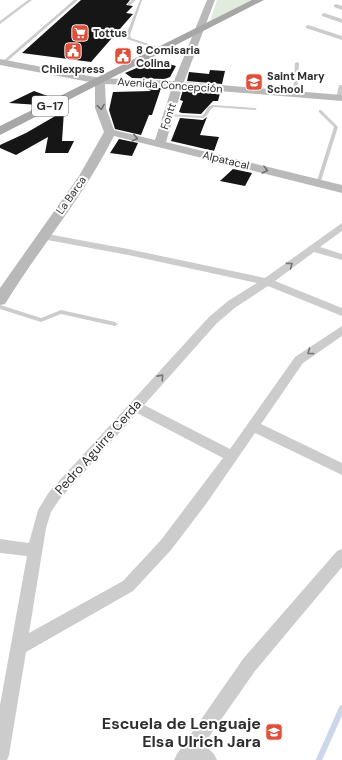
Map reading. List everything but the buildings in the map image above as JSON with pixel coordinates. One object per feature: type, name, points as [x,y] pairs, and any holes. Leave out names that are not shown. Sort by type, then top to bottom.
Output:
[{"type":"main road","name":"Fontt","points":[[160,143],[168,114],[211,0]]},
{"type":"main road","name":"G-17","points":[[0,131],[259,0]]},
{"type":"main road","name":"Avenida Concepción","points":[[2,63],[100,81],[179,84],[341,98]]},
{"type":"main road","points":[[100,81],[98,88],[104,123],[110,132]]},
{"type":"main road","name":"Alpatacal","points":[[110,132],[160,143],[342,190]]},
{"type":"main road","name":"La Barca","points":[[0,300],[23,262],[85,175],[103,147],[110,132]]},
{"type":"street","points":[[324,15],[342,21]]},
{"type":"street","points":[[308,28],[342,38]]},
{"type":"street","points":[[341,98],[342,87]]},
{"type":"street","name":"Pedro Aguirre Cerda","points":[[0,755],[39,528],[45,510],[54,496],[213,320],[232,304],[267,282],[342,226]]},
{"type":"street","points":[[42,236],[128,252],[267,282],[342,312]]},
{"type":"street","points":[[313,248],[342,256]]},
{"type":"street","points":[[19,647],[128,586],[166,545],[201,500],[299,360],[342,330]]},
{"type":"street","points":[[135,406],[232,456]]},
{"type":"street","points":[[253,426],[342,468]]},
{"type":"street","points":[[0,546],[35,550]]},
{"type":"street","points":[[208,760],[188,753],[249,665],[342,556]]},
{"type":"lane","points":[[0,23],[30,0]]},
{"type":"lane","points":[[2,63],[76,0]]},
{"type":"lane","points":[[130,4],[134,0]]},
{"type":"lane","points":[[140,0],[128,35],[129,38],[162,50]]},
{"type":"lane","points":[[295,94],[297,63]]},
{"type":"lane","points":[[168,114],[203,117],[206,115],[209,108],[213,106],[255,109]]},
{"type":"lane","points":[[318,184],[336,127],[320,112]]},
{"type":"lane","points":[[0,307],[41,320],[61,312],[115,324]]},
{"type":"green space","points":[[217,0],[255,0],[209,24]]},
{"type":"waterway","points":[[319,760],[342,708]]},
{"type":"place","name":"Tottus","points":[[80,33]]},
{"type":"place","name":"Chilexpress","points":[[73,51]]},
{"type":"place","name":"8 Comisaria Colina","points":[[123,56]]},
{"type":"place","name":"Saint Mary School","points":[[254,82]]},
{"type":"place","name":"Escuela de Lenguaje Elsa Ulrich Jara","points":[[274,732]]}]
